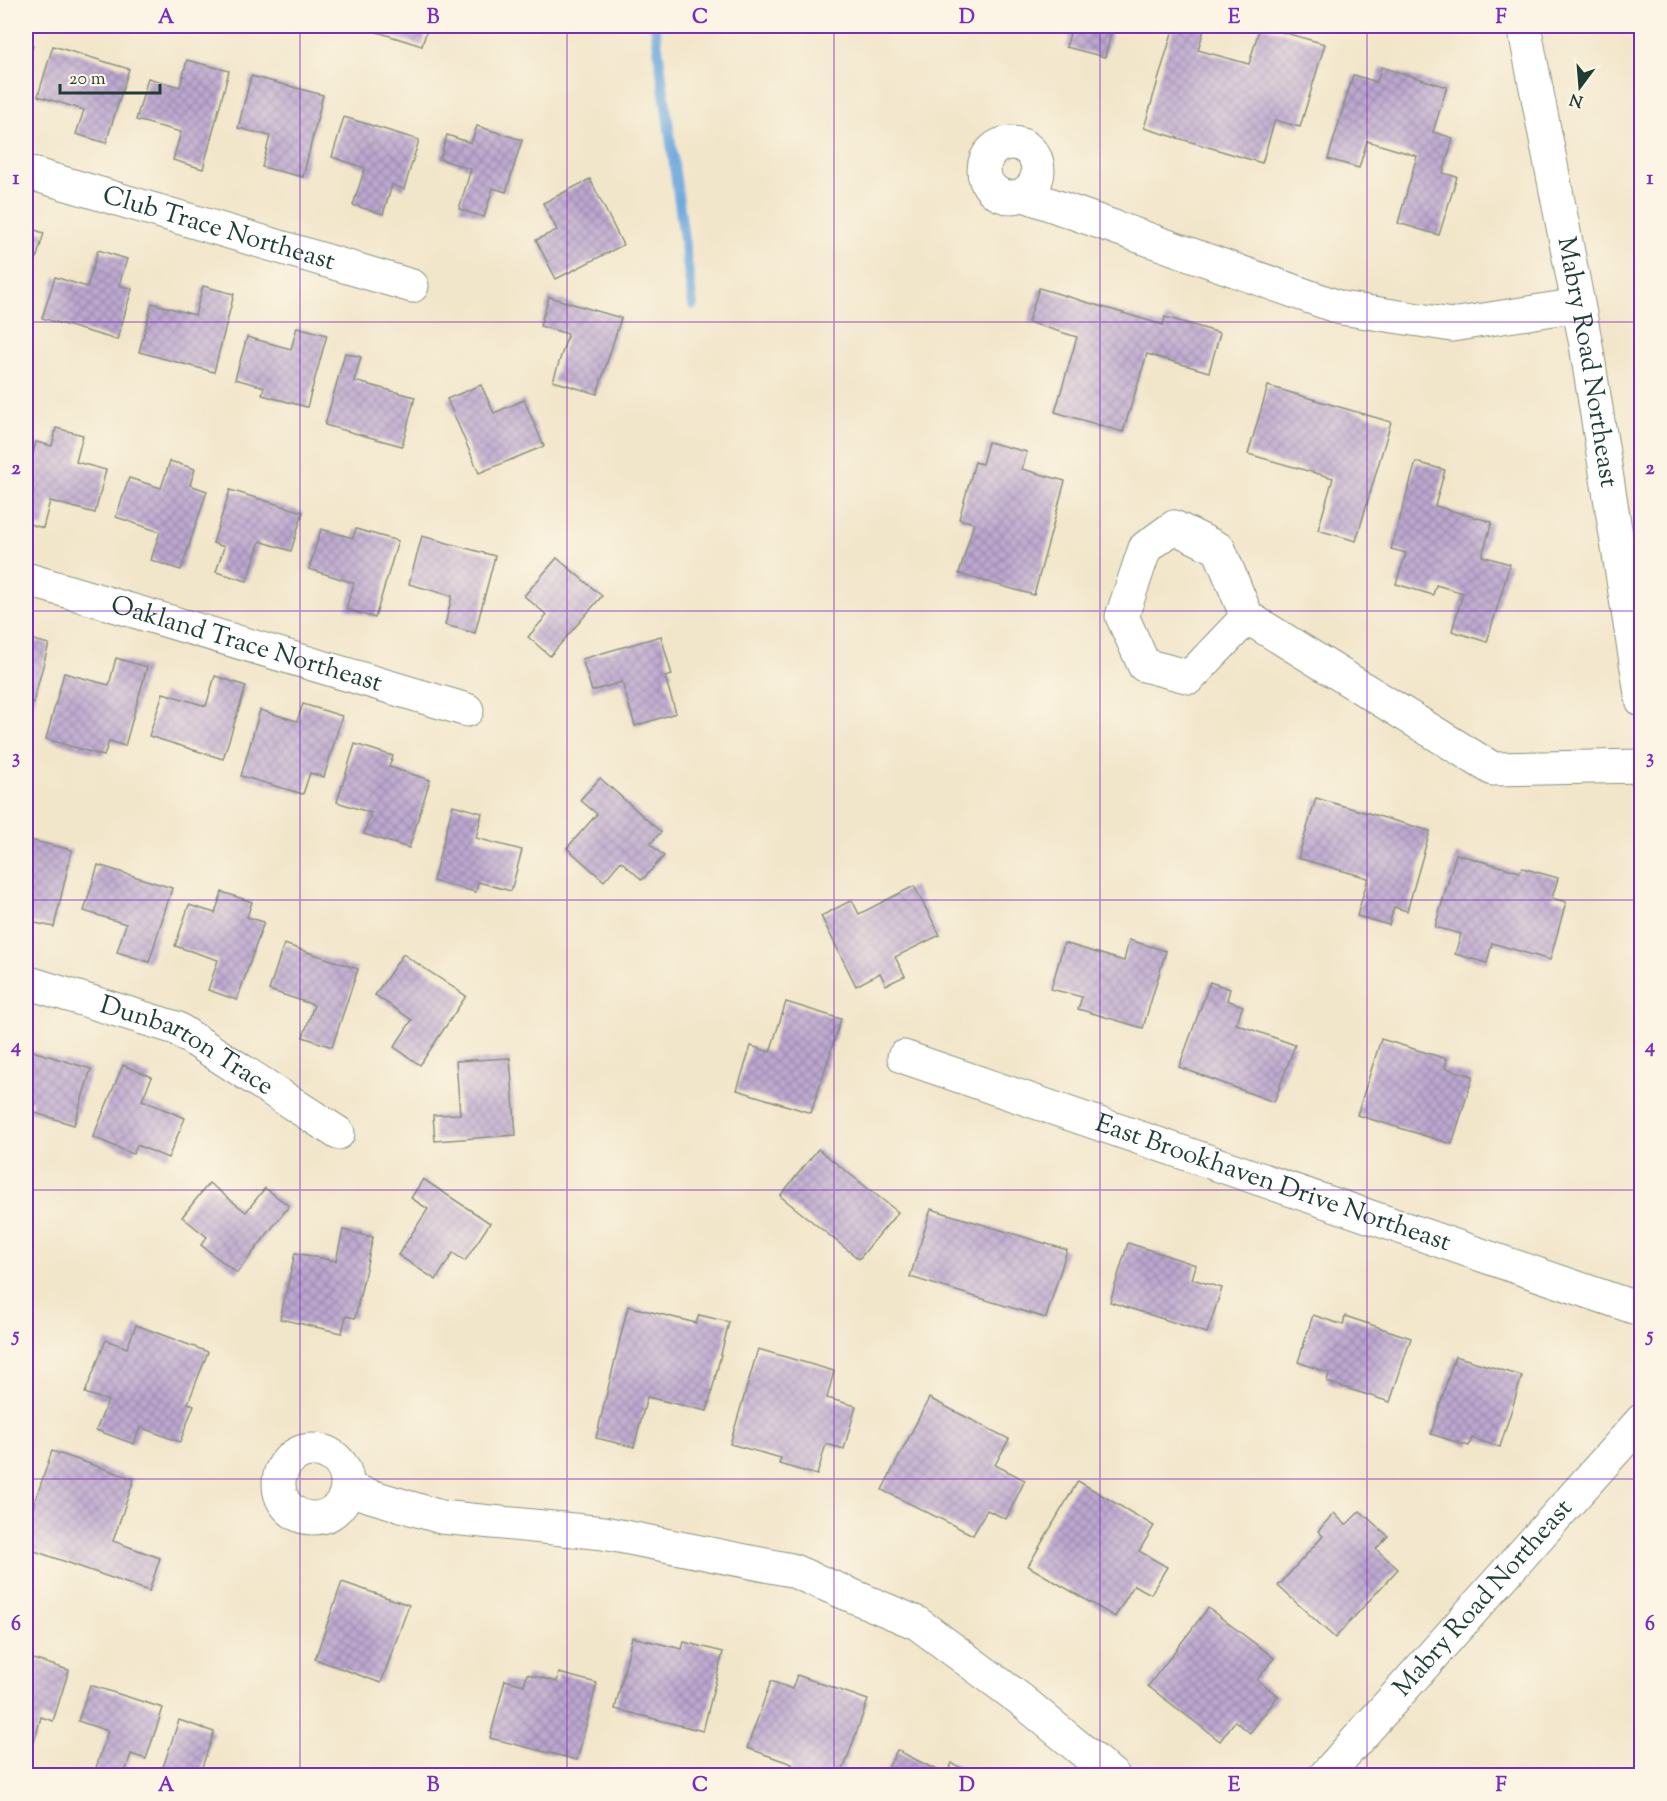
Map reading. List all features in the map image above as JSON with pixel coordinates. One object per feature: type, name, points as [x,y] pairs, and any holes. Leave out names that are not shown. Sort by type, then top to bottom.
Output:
[{"type":"street","name":"Mabry Road Northeast","points":[[1524,26],[1578,306],[1641,700]]},
{"type":"street","name":"Club Trace Northeast","points":[[26,172],[412,286]]},
{"type":"street","points":[[1024,195],[1341,308],[1452,325],[1578,306]]},
{"type":"street","name":"Oakland Trace Northeast","points":[[26,579],[468,710]]},
{"type":"street","points":[[1247,617],[1493,769],[1641,766]]},
{"type":"street","name":"Dunbarton Trace","points":[[26,982],[176,1028],[338,1133]]},
{"type":"street","name":"East Brookhaven Drive Northeast","points":[[904,1057],[1641,1310]]},
{"type":"street","name":"Mabry Road Northeast","points":[[1325,1776],[1641,1420]]},
{"type":"street","points":[[347,1489],[441,1517],[604,1533],[791,1569],[917,1623],[1020,1699],[1113,1776]]},
{"type":"building","points":[[369,26],[428,26],[422,46],[368,29]]},
{"type":"building","points":[[1040,26],[1113,26],[1105,57],[1066,47],[1070,34]]},
{"type":"building","points":[[1174,26],[1205,26],[1198,50],[1249,64],[1260,26],[1325,44],[1300,127],[1275,120],[1262,163],[1144,128]]},
{"type":"building","points":[[26,44],[33,46],[26,68]]},
{"type":"building","points":[[53,46],[129,69],[106,143],[76,134],[84,110],[38,96]]},
{"type":"building","points":[[187,60],[229,71],[203,169],[173,160],[181,132],[136,120],[148,78],[180,87]]},
{"type":"building","points":[[1381,67],[1447,87],[1433,132],[1453,138],[1443,173],[1457,177],[1439,235],[1398,223],[1417,156],[1367,141],[1359,168],[1328,159],[1353,75],[1377,82]]},
{"type":"building","points":[[251,76],[323,95],[303,177],[262,167],[270,136],[238,128]]},
{"type":"building","points":[[344,117],[419,140],[404,189],[392,185],[383,214],[353,205],[365,168],[332,157]]},
{"type":"building","points":[[477,126],[522,140],[506,192],[493,188],[484,217],[459,209],[471,169],[440,159],[447,135],[471,143]]},
{"type":"building","points":[[590,179],[623,245],[556,279],[536,240],[557,230],[543,203]]},
{"type":"building","points":[[26,227],[44,233],[26,293]]},
{"type":"building","points":[[98,250],[127,259],[119,285],[132,289],[117,340],[42,318],[55,277],[87,287]]},
{"type":"building","points":[[203,286],[234,294],[214,372],[139,352],[152,303],[195,315]]},
{"type":"building","points":[[1039,288],[1163,325],[1165,317],[1220,333],[1209,372],[1147,354],[1123,432],[1055,412],[1077,337],[1028,322]]},
{"type":"building","points":[[549,297],[621,318],[597,394],[553,381],[568,334],[540,326]]},
{"type":"building","points":[[297,327],[327,335],[307,407],[262,395],[264,387],[235,379],[247,337],[291,349]]},
{"type":"building","points":[[345,353],[361,357],[354,381],[415,397],[402,446],[325,425]]},
{"type":"building","points":[[481,385],[494,413],[524,400],[544,446],[479,473],[447,399]]},
{"type":"building","points":[[1268,386],[1391,422],[1356,541],[1318,530],[1333,478],[1248,454]]},
{"type":"building","points":[[56,428],[83,435],[76,462],[106,470],[95,513],[50,501],[43,528],[26,523],[26,481],[36,442],[52,446]]},
{"type":"building","points":[[988,442],[1027,452],[1022,469],[1065,481],[1034,595],[959,574],[974,523],[959,519],[975,462],[982,464]]},
{"type":"building","points":[[170,461],[195,469],[190,485],[207,491],[181,570],[151,560],[160,532],[116,517],[129,478],[161,488]]},
{"type":"building","points":[[1416,462],[1445,470],[1435,506],[1492,522],[1482,556],[1510,564],[1487,642],[1452,631],[1463,593],[1436,585],[1433,595],[1396,584],[1406,553],[1391,549]]},
{"type":"building","points":[[230,490],[303,512],[291,551],[260,541],[247,581],[216,572],[224,547],[213,543]]},
{"type":"building","points":[[321,529],[353,538],[356,529],[398,541],[375,618],[346,609],[354,583],[309,569]]},
{"type":"building","points":[[422,536],[495,556],[475,633],[445,625],[452,596],[409,584]]},
{"type":"building","points":[[557,558],[602,596],[550,656],[528,637],[547,615],[524,596]]},
{"type":"building","points":[[661,636],[672,675],[665,677],[676,713],[635,726],[622,682],[592,691],[582,659]]},
{"type":"building","points":[[26,638],[49,644],[26,728]]},
{"type":"building","points":[[116,658],[147,667],[125,746],[109,741],[104,756],[46,739],[64,673],[109,685]]},
{"type":"building","points":[[215,676],[246,686],[223,759],[149,736],[163,693],[206,706]]},
{"type":"building","points":[[303,704],[342,716],[324,777],[310,773],[303,794],[241,776],[260,710],[297,721]]},
{"type":"building","points":[[355,744],[393,756],[389,767],[430,780],[409,848],[364,834],[371,813],[337,802]]},
{"type":"building","points":[[600,778],[661,832],[650,844],[664,856],[642,880],[621,861],[604,881],[567,848],[597,814],[580,800]]},
{"type":"building","points":[[1316,798],[1430,831],[1407,911],[1394,907],[1389,925],[1357,916],[1368,878],[1298,858]]},
{"type":"building","points":[[453,805],[482,813],[476,838],[522,850],[511,891],[478,882],[476,892],[433,881]]},
{"type":"building","points":[[26,839],[72,850],[54,927],[26,921]]},
{"type":"building","points":[[1456,854],[1520,872],[1522,868],[1558,878],[1552,898],[1566,902],[1550,960],[1492,943],[1487,963],[1455,954],[1461,934],[1435,927]]},
{"type":"building","points":[[98,865],[172,888],[149,962],[117,952],[126,924],[84,911]]},
{"type":"building","points":[[914,886],[940,935],[895,957],[905,976],[886,985],[880,973],[856,986],[821,916],[852,900],[859,914]]},
{"type":"building","points":[[222,892],[252,902],[247,917],[264,922],[237,1000],[208,990],[218,960],[175,946],[189,905],[215,913]]},
{"type":"building","points":[[1129,940],[1166,951],[1143,1028],[1078,1009],[1082,997],[1051,989],[1064,943],[1124,961]]},
{"type":"building","points":[[284,944],[358,969],[332,1047],[303,1037],[314,1005],[269,990]]},
{"type":"building","points":[[403,954],[466,996],[420,1065],[394,1047],[412,1020],[375,995]]},
{"type":"building","points":[[1210,982],[1230,989],[1227,1000],[1243,1006],[1236,1024],[1295,1045],[1274,1102],[1179,1067]]},
{"type":"building","points":[[786,1002],[841,1019],[811,1113],[737,1090],[751,1046],[770,1052]]},
{"type":"building","points":[[1381,1039],[1447,1059],[1445,1068],[1473,1076],[1452,1144],[1357,1115]]},
{"type":"building","points":[[26,1049],[91,1069],[74,1125],[29,1111],[33,1101],[26,1099]]},
{"type":"building","points":[[510,1058],[516,1135],[435,1141],[433,1115],[460,1114],[456,1061]]},
{"type":"building","points":[[123,1065],[152,1077],[142,1100],[185,1118],[168,1158],[137,1145],[133,1154],[93,1137]]},
{"type":"building","points":[[818,1149],[898,1212],[859,1259],[780,1196]]},
{"type":"building","points":[[423,1179],[490,1223],[465,1261],[453,1253],[436,1280],[398,1255],[428,1209],[411,1198]]},
{"type":"building","points":[[209,1183],[246,1212],[265,1188],[289,1206],[237,1273],[201,1245],[207,1237],[182,1217]]},
{"type":"building","points":[[931,1209],[1067,1250],[1046,1318],[910,1277]]},
{"type":"building","points":[[343,1230],[373,1237],[355,1318],[346,1316],[342,1333],[280,1319],[295,1253],[336,1261]]},
{"type":"building","points":[[1128,1243],[1196,1265],[1192,1279],[1222,1288],[1207,1333],[1110,1302]]},
{"type":"building","points":[[628,1306],[696,1323],[699,1315],[729,1322],[707,1411],[647,1397],[634,1447],[596,1438]]},
{"type":"building","points":[[1313,1315],[1343,1325],[1345,1316],[1411,1338],[1390,1402],[1327,1382],[1329,1373],[1298,1362]]},
{"type":"building","points":[[136,1325],[208,1352],[188,1403],[194,1405],[180,1442],[140,1427],[134,1444],[96,1430],[108,1401],[85,1393],[106,1340],[127,1348]]},
{"type":"building","points":[[758,1349],[834,1371],[827,1398],[856,1406],[844,1449],[826,1444],[817,1475],[779,1464],[781,1458],[730,1444]]},
{"type":"building","points":[[1455,1356],[1522,1376],[1500,1447],[1472,1438],[1469,1446],[1431,1434]]},
{"type":"building","points":[[929,1398],[1009,1439],[995,1465],[1025,1480],[1006,1519],[987,1510],[973,1535],[882,1490]]},
{"type":"building","points":[[52,1451],[134,1479],[113,1541],[160,1558],[149,1591],[26,1548],[26,1528]]},
{"type":"building","points":[[1078,1481],[1154,1526],[1139,1551],[1167,1567],[1151,1594],[1134,1585],[1115,1617],[1028,1566]]},
{"type":"building","points":[[1360,1511],[1388,1536],[1376,1549],[1398,1569],[1335,1638],[1278,1586],[1323,1536],[1318,1531],[1334,1513],[1346,1525]]},
{"type":"building","points":[[342,1582],[409,1605],[381,1683],[315,1659]]},
{"type":"building","points":[[1208,1608],[1274,1658],[1257,1680],[1278,1696],[1250,1733],[1235,1721],[1220,1741],[1148,1686]]},
{"type":"building","points":[[632,1637],[682,1649],[684,1642],[723,1652],[703,1731],[615,1709]]},
{"type":"building","points":[[26,1657],[69,1670],[53,1721],[41,1717],[34,1743],[26,1740]]},
{"type":"building","points":[[559,1673],[597,1683],[577,1760],[490,1738],[505,1680],[524,1685],[527,1674],[557,1682]]},
{"type":"building","points":[[797,1675],[868,1700],[841,1776],[788,1776],[792,1764],[747,1748],[771,1681],[792,1689]]},
{"type":"building","points":[[90,1685],[163,1708],[146,1759],[131,1754],[124,1776],[110,1776],[95,1771],[108,1731],[78,1721]]},
{"type":"building","points":[[179,1720],[214,1732],[199,1776],[160,1776]]},
{"type":"building","points":[[897,1750],[946,1775],[952,1763],[976,1776],[884,1776]]},
{"type":"waterway","points":[[655,26],[693,305]]}]
